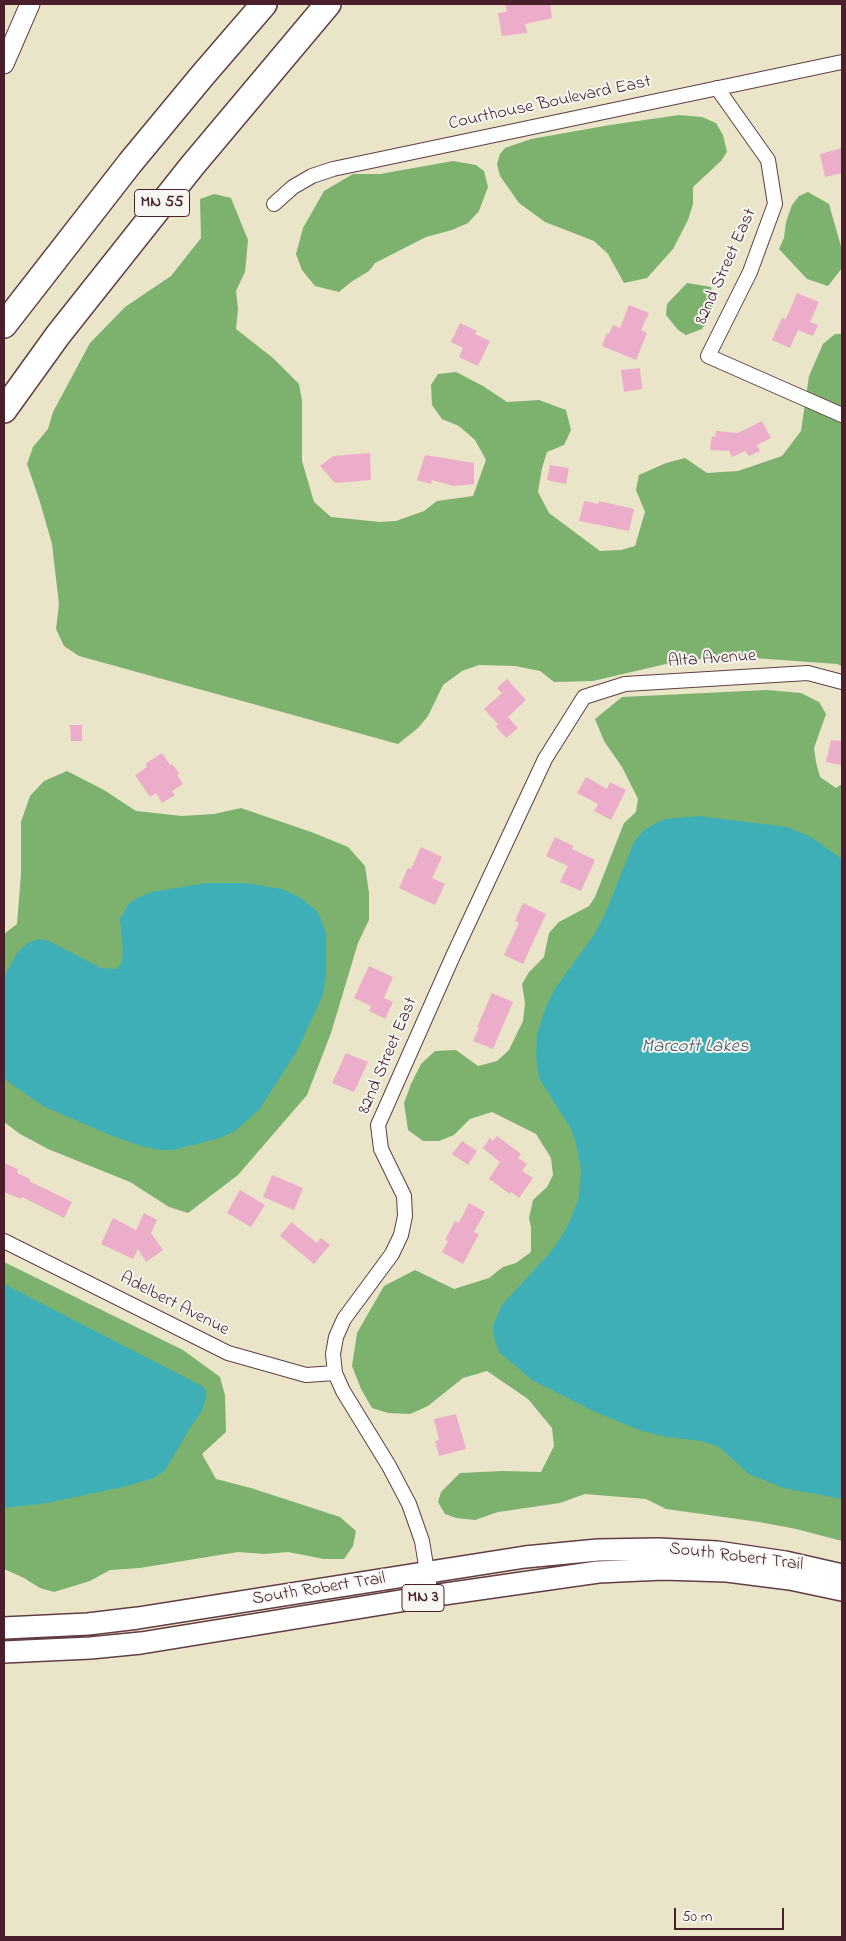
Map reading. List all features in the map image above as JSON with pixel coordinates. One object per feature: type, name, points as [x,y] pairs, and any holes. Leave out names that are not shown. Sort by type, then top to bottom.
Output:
[{"type":"highway","name":"MN 55","points":[[4,325],[148,141],[264,4]]},
{"type":"highway","name":"MN 55","points":[[4,410],[58,335],[192,166],[328,4]]},
{"type":"main road","name":"South Robert Trail","points":[[4,1628],[78,1625],[138,1618],[564,1552],[658,1549],[717,1552],[785,1562],[842,1576]]},
{"type":"main road","name":"South Robert Trail","points":[[4,1652],[90,1648],[141,1642],[430,1596],[598,1572],[699,1569],[790,1578],[842,1590]]},
{"type":"street","points":[[4,64],[30,4]]},
{"type":"street","name":"Courthouse Boulevard East","points":[[274,204],[292,187],[312,176],[333,169],[842,62]]},
{"type":"street","name":"82nd Street East","points":[[717,88],[768,160],[775,204],[750,272],[708,356],[842,415]]},
{"type":"street","name":"Alta Avenue","points":[[584,697],[625,684],[808,672],[842,682]]},
{"type":"street","name":"82nd Street East","points":[[430,1596],[422,1540],[409,1504],[389,1466],[359,1419],[335,1373],[333,1354],[338,1331],[344,1319],[392,1254],[401,1235],[405,1216],[404,1196],[381,1149],[378,1125],[453,956],[545,759],[584,697]]},
{"type":"street","name":"Adelbert Avenue","points":[[4,1241],[228,1353],[306,1375],[335,1373]]},
{"type":"green space","points":[[679,115],[702,117],[716,123],[723,135],[727,152],[721,161],[693,187],[693,204],[688,220],[673,249],[647,278],[624,283],[608,254],[594,241],[545,222],[519,203],[500,176],[497,164],[500,154],[505,148],[531,139]]},
{"type":"green space","points":[[453,161],[476,165],[484,171],[488,187],[479,211],[468,223],[452,230],[426,237],[375,263],[369,271],[339,292],[315,286],[302,270],[296,254],[303,228],[324,191],[353,174],[380,174]]},
{"type":"green space","points":[[808,192],[829,204],[842,250],[842,268],[828,286],[807,279],[779,249],[784,238],[786,222],[792,205],[799,196]]},
{"type":"green space","points":[[214,194],[231,198],[248,240],[245,272],[236,291],[238,309],[236,329],[273,358],[299,384],[302,401],[302,461],[314,502],[331,517],[380,522],[396,521],[424,511],[437,501],[473,496],[486,460],[475,440],[459,426],[442,419],[432,405],[431,385],[438,374],[456,372],[483,386],[507,402],[539,400],[566,410],[571,430],[564,445],[547,452],[538,492],[549,513],[600,551],[621,550],[635,546],[645,512],[636,490],[639,475],[666,463],[685,458],[707,473],[738,471],[782,456],[801,431],[809,376],[823,344],[835,334],[842,334],[842,666],[837,664],[740,657],[683,660],[593,681],[554,682],[540,671],[515,666],[479,665],[462,671],[443,685],[428,716],[418,728],[398,744],[79,656],[64,646],[56,629],[59,604],[52,544],[27,464],[33,447],[48,429],[53,412],[90,343],[125,307],[171,276],[201,238],[200,199]]},
{"type":"green space","points":[[687,283],[711,287],[714,300],[711,314],[702,329],[686,335],[678,330],[666,315],[667,304]]},
{"type":"green space","name":"Marcott Lakes","points":[[767,690],[801,693],[819,702],[826,714],[814,748],[820,777],[836,788],[842,784],[842,1541],[759,1522],[666,1509],[646,1499],[585,1494],[560,1503],[498,1512],[475,1520],[456,1518],[445,1514],[438,1502],[441,1492],[460,1473],[541,1472],[554,1446],[552,1428],[528,1399],[487,1371],[463,1378],[428,1406],[410,1414],[388,1413],[372,1408],[361,1389],[352,1366],[357,1333],[384,1286],[415,1270],[454,1289],[489,1278],[503,1267],[516,1263],[531,1252],[529,1218],[533,1200],[547,1187],[553,1175],[551,1158],[536,1134],[492,1112],[470,1119],[454,1135],[439,1141],[423,1141],[408,1130],[404,1103],[411,1084],[421,1064],[435,1051],[456,1050],[478,1066],[497,1061],[509,1050],[523,1021],[525,1003],[522,984],[529,972],[544,957],[549,933],[559,922],[589,906],[595,897],[624,823],[636,812],[638,799],[622,767],[604,741],[595,719],[622,697]]},
{"type":"green space","points":[[67,771],[104,790],[136,811],[182,816],[214,814],[241,808],[314,833],[348,847],[365,866],[369,893],[369,920],[358,943],[331,1033],[307,1095],[238,1175],[188,1213],[169,1207],[130,1182],[48,1149],[20,1134],[4,1122],[4,934],[17,924],[21,874],[21,822],[30,796],[44,781]]},
{"type":"green space","points":[[4,1262],[183,1350],[220,1377],[225,1395],[226,1432],[202,1454],[216,1479],[251,1488],[340,1517],[356,1531],[353,1546],[344,1559],[324,1559],[288,1552],[264,1554],[238,1552],[140,1568],[110,1570],[90,1581],[54,1592],[40,1588],[4,1569]]},
{"type":"water","name":"Marcott Lakes","points":[[698,816],[787,827],[811,837],[842,859],[842,1499],[783,1488],[749,1474],[719,1447],[701,1441],[667,1437],[642,1431],[595,1412],[532,1380],[499,1352],[494,1337],[493,1326],[502,1305],[549,1254],[560,1239],[570,1221],[579,1197],[581,1170],[576,1143],[571,1129],[539,1078],[536,1056],[537,1034],[547,1004],[556,987],[594,935],[605,914],[634,842],[643,831],[665,819]]},
{"type":"water","points":[[207,883],[244,883],[282,889],[301,898],[318,912],[326,933],[326,975],[323,995],[297,1051],[259,1110],[235,1131],[220,1138],[173,1150],[160,1150],[141,1146],[110,1135],[43,1106],[7,1081],[4,1077],[4,977],[17,953],[28,943],[39,939],[49,941],[101,968],[116,969],[121,964],[123,953],[120,919],[128,905],[135,899],[151,892]]},
{"type":"water","points":[[4,1284],[202,1386],[206,1391],[206,1397],[202,1411],[165,1470],[154,1478],[123,1487],[47,1503],[4,1508]]},
{"type":"building","points":[[505,4],[550,4],[552,18],[525,24],[527,33],[502,36],[498,13],[507,12]]},
{"type":"building","points":[[842,148],[842,173],[825,177],[820,154]]},
{"type":"building","points":[[797,293],[819,302],[810,322],[818,325],[813,336],[798,330],[790,348],[772,340],[782,318],[786,319]]},
{"type":"building","points":[[629,305],[649,313],[641,330],[647,333],[636,360],[602,346],[607,333],[609,334],[613,325],[620,328]]},
{"type":"building","points":[[460,323],[477,331],[475,334],[490,341],[478,366],[459,357],[463,348],[451,342]]},
{"type":"building","points":[[640,368],[642,389],[624,392],[621,370]]},
{"type":"building","points":[[762,421],[771,438],[757,445],[760,451],[749,456],[745,451],[732,457],[729,451],[710,450],[712,436],[715,437],[716,431],[738,433]]},
{"type":"building","points":[[370,453],[371,480],[335,483],[320,466],[333,456]]},
{"type":"building","points":[[425,455],[474,463],[474,484],[454,486],[432,480],[431,484],[417,480]]},
{"type":"building","points":[[550,465],[569,468],[566,484],[547,480]]},
{"type":"building","points":[[584,501],[598,504],[599,501],[634,509],[629,531],[579,521]]},
{"type":"building","points":[[507,679],[526,700],[508,717],[518,728],[506,738],[496,727],[498,724],[484,709],[502,693],[497,688]]},
{"type":"building","points":[[70,725],[82,725],[82,741],[71,741]]},
{"type":"building","points":[[831,740],[842,741],[842,765],[826,762]]},
{"type":"building","points":[[162,753],[170,765],[172,764],[179,773],[177,775],[183,784],[172,791],[175,795],[162,803],[156,793],[150,797],[135,775],[147,767],[145,764]]},
{"type":"building","points":[[586,777],[607,789],[610,782],[626,790],[611,820],[594,811],[598,804],[577,793]]},
{"type":"building","points":[[555,837],[573,846],[572,849],[595,860],[581,891],[560,882],[568,866],[546,856]]},
{"type":"building","points":[[421,847],[442,857],[432,878],[445,884],[435,905],[399,888],[408,868],[411,869]]},
{"type":"building","points":[[523,903],[546,914],[523,964],[504,955],[519,923],[515,921]]},
{"type":"building","points":[[369,966],[393,977],[384,998],[393,1002],[385,1019],[369,1011],[371,1006],[354,998]]},
{"type":"building","points":[[492,993],[513,1002],[493,1049],[473,1041]]},
{"type":"building","points":[[346,1053],[368,1062],[354,1092],[332,1083]]},
{"type":"building","points":[[497,1136],[521,1154],[518,1158],[527,1164],[522,1171],[533,1178],[519,1198],[489,1179],[500,1162],[483,1148],[490,1138],[493,1141]]},
{"type":"building","points":[[462,1141],[477,1151],[468,1165],[452,1154]]},
{"type":"building","points":[[4,1163],[18,1169],[17,1173],[30,1179],[29,1181],[72,1202],[64,1218],[22,1197],[21,1199],[4,1192]]},
{"type":"building","points":[[272,1175],[303,1188],[294,1210],[263,1197]]},
{"type":"building","points":[[240,1190],[265,1205],[251,1227],[227,1213]]},
{"type":"building","points":[[469,1203],[485,1212],[474,1232],[479,1234],[463,1264],[442,1252],[448,1241],[445,1240],[455,1221],[459,1223]]},
{"type":"building","points":[[144,1213],[157,1220],[151,1233],[163,1250],[146,1262],[138,1249],[133,1259],[101,1244],[113,1218],[136,1230]]},
{"type":"building","points":[[291,1222],[317,1243],[321,1238],[330,1245],[314,1264],[280,1236]]},
{"type":"building","points":[[456,1414],[466,1449],[439,1456],[435,1441],[439,1440],[434,1419]]}]
